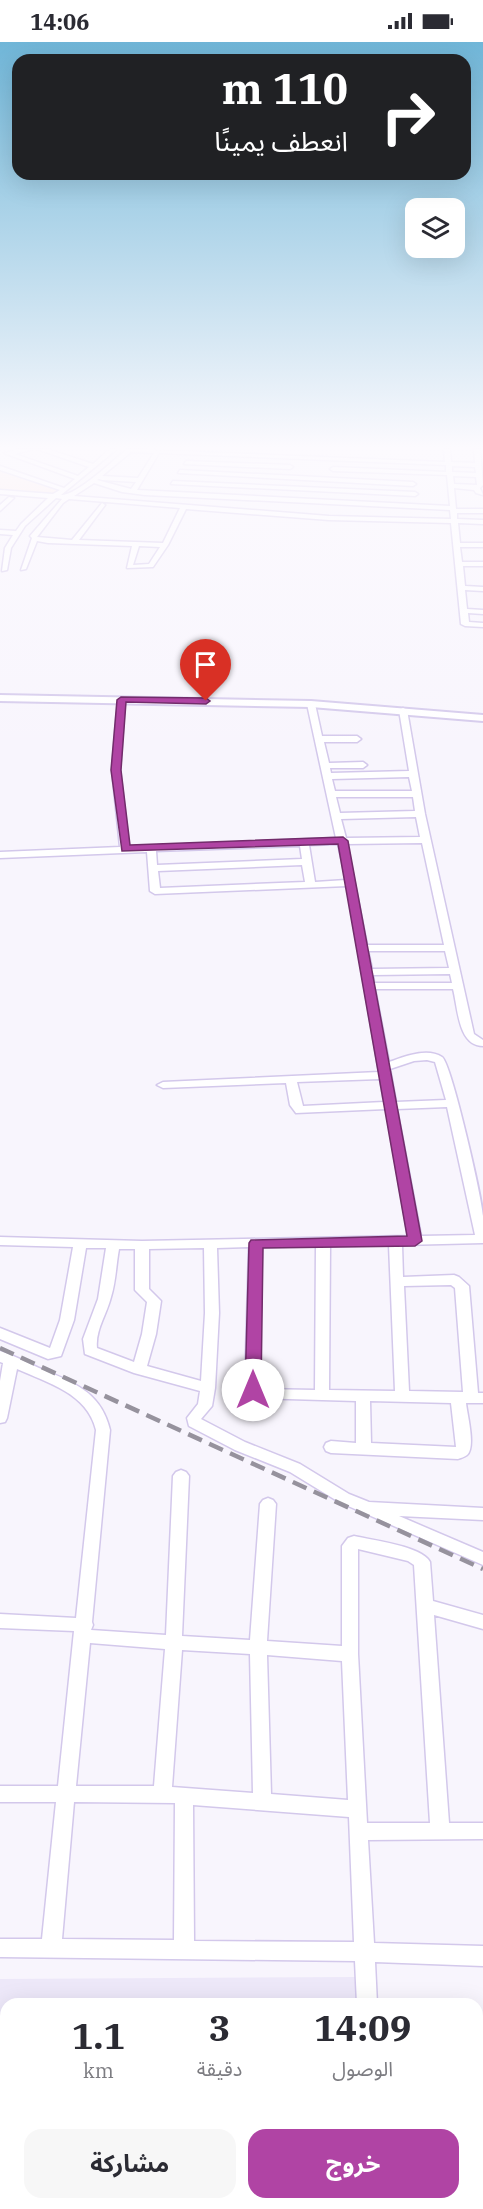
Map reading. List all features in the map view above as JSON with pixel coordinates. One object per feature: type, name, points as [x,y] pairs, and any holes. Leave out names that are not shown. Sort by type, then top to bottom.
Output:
[{"type":"main road","points":[[0,695],[311,704],[483,718]]},
{"type":"main road","points":[[0,695],[330,700],[483,714]]},
{"type":"street","points":[[23,569],[30,550]]},
{"type":"street","points":[[133,550],[127,566],[151,567],[161,550]]},
{"type":"street","points":[[459,550],[465,624],[483,625]]},
{"type":"street","points":[[2,561],[4,570]]},
{"type":"street","points":[[460,564],[483,564]]},
{"type":"street","points":[[462,588],[483,589]]},
{"type":"street","points":[[464,611],[483,612]]},
{"type":"street","points":[[121,700],[116,770],[125,849]]},
{"type":"street","points":[[311,704],[343,841],[415,1241]]},
{"type":"street","points":[[403,710],[425,840],[469,1035],[478,1043],[483,1043]]},
{"type":"street","points":[[318,739],[357,739]]},
{"type":"street","points":[[326,771],[363,765]]},
{"type":"street","points":[[326,771],[413,774]]},
{"type":"street","points":[[332,794],[417,794]]},
{"type":"street","points":[[337,816],[420,814]]},
{"type":"street","points":[[0,855],[304,842],[425,840]]},
{"type":"street","points":[[304,842],[310,884]]},
{"type":"street","points":[[151,848],[155,891],[351,883]]},
{"type":"street","points":[[153,868],[307,862]]},
{"type":"street","points":[[363,948],[451,948]]},
{"type":"street","points":[[368,972],[455,971]]},
{"type":"street","points":[[370,986],[458,986]]},
{"type":"street","points":[[0,1241],[142,1245],[482,1239],[452,1101],[440,1060],[436,1057],[421,1057],[385,1071],[291,1079],[163,1085]]},
{"type":"street","points":[[291,1079],[296,1106],[300,1110],[452,1101]]},
{"type":"street","points":[[395,1241],[402,1397]]},
{"type":"street","points":[[322,1395],[323,1242]]},
{"type":"street","points":[[256,1243],[253,1390],[260,1395],[470,1398]]},
{"type":"street","points":[[0,1333],[48,1354],[56,1352],[67,1320],[80,1244]]},
{"type":"street","points":[[112,1244],[103,1305],[94,1324],[90,1351],[139,1369],[208,1388]]},
{"type":"street","points":[[210,1244],[212,1313],[208,1388],[205,1406],[194,1418],[194,1422],[240,1446],[295,1468],[335,1493],[483,1559]]},
{"type":"street","points":[[139,1369],[149,1334],[154,1301],[142,1290],[142,1245]]},
{"type":"street","points":[[331,1447],[453,1453],[462,1451],[470,1398],[462,1286],[454,1280],[396,1282]]},
{"type":"street","points":[[0,1418],[6,1359],[76,1390],[86,1397],[101,1418],[103,1430],[84,1631],[64,1795],[51,1949]]},
{"type":"street","points":[[363,1397],[364,1449]]},
{"type":"street","points":[[162,1794],[174,1640],[181,1476]]},
{"type":"street","points":[[262,1802],[258,1647],[268,1504]]},
{"type":"street","points":[[365,1507],[483,1514]]},
{"type":"street","points":[[367,1998],[350,1654],[350,1546],[354,1542],[374,1545],[419,1559],[423,1567],[440,1832]]},
{"type":"street","points":[[425,1606],[483,1622]]},
{"type":"street","points":[[0,1622],[174,1640],[350,1654]]},
{"type":"street","points":[[0,1794],[162,1794],[357,1809]]},
{"type":"street","points":[[184,1797],[184,1950]]},
{"type":"street","points":[[360,1833],[483,1832]]},
{"type":"street","points":[[0,1948],[365,1952],[483,1956]]},
{"type":"shaded area","points":[[358,1977],[359,1998],[0,1998],[0,1979]]},
{"type":"railway","points":[[0,1348],[483,1569]]},
{"type":"route","points":[[206,701],[121,700],[116,770],[125,849],[343,841],[415,1241],[256,1243],[253,1390]]}]
